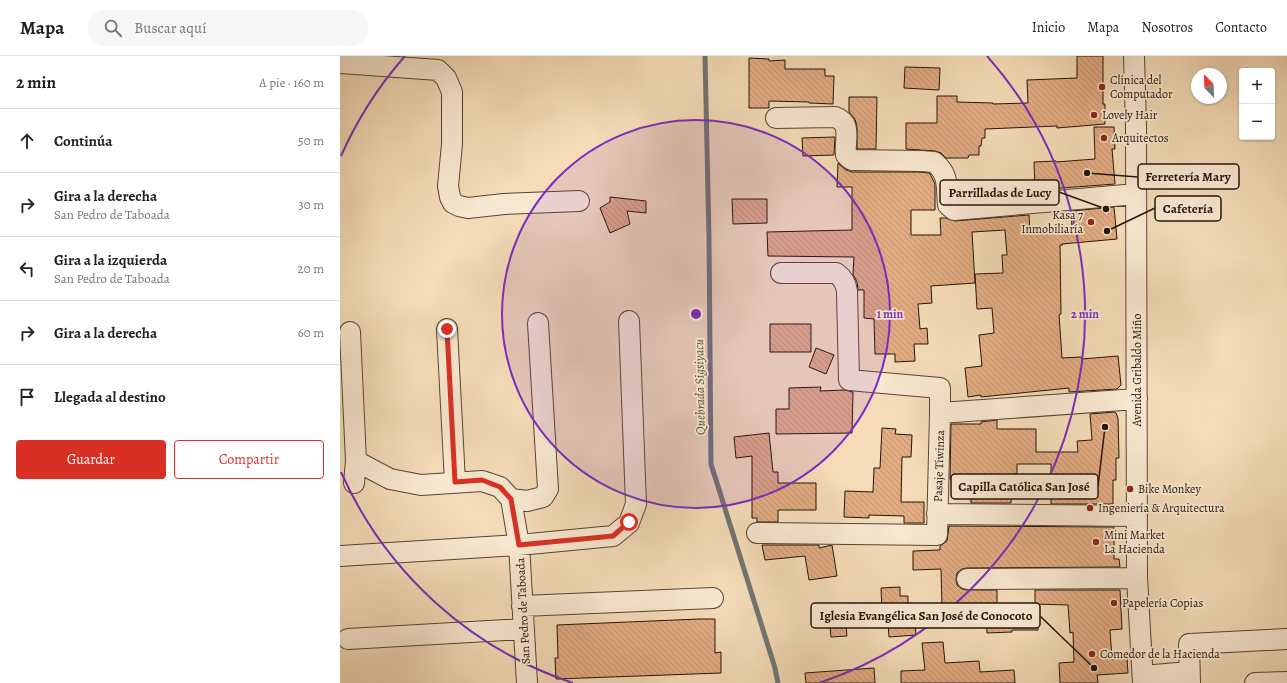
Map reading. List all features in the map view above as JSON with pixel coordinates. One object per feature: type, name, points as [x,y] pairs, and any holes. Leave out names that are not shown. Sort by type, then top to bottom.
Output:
[{"type":"street","name":"Avenida Gribaldo Miño","points":[[1134,56],[1136,126],[1137,578],[1143,679]]},
{"type":"street","points":[[340,64],[438,70],[446,78],[452,92],[452,144],[448,186],[453,203],[468,208],[504,204],[579,201]]},
{"type":"street","points":[[776,118],[839,119],[846,128],[846,155],[852,160],[921,160],[934,162],[944,172],[948,205],[954,210],[1136,194]]},
{"type":"street","points":[[781,273],[836,273],[841,276],[845,281],[847,291],[849,380],[940,388],[940,414]]},
{"type":"street","points":[[340,556],[519,545],[613,536],[629,522],[636,504],[630,321]]},
{"type":"street","points":[[356,461],[390,479],[421,485],[482,480],[500,487],[511,499],[528,501],[543,497],[548,489],[538,323]]},
{"type":"street","points":[[447,329],[455,482]]},
{"type":"street","points":[[350,332],[356,461],[354,483]]},
{"type":"street","name":"Pasaje Tiwinza","points":[[757,533],[937,535],[940,414],[1137,399]]},
{"type":"street","name":"San Pedro de Taboada","points":[[511,499],[519,545],[527,683]]},
{"type":"street","points":[[937,514],[1137,516]]},
{"type":"street","points":[[967,579],[1137,578]]},
{"type":"street","points":[[522,606],[713,598]]},
{"type":"street","points":[[348,639],[524,629]]},
{"type":"street","points":[[1143,679],[1190,678],[1189,644],[1287,640]]},
{"type":"street","points":[[1255,683],[1287,682]]},
{"type":"building","points":[[1077,56],[1103,56],[1103,104],[1105,104],[1105,124],[1057,128],[1057,126],[985,129],[985,138],[982,138],[981,146],[979,146],[979,155],[969,155],[968,158],[946,158],[941,153],[935,151],[906,149],[906,123],[937,123],[937,96],[957,96],[957,102],[993,104],[1028,103],[1027,80],[1077,78]]},
{"type":"building","points":[[749,58],[769,59],[769,61],[785,60],[785,69],[825,69],[825,76],[834,76],[833,104],[769,101],[769,108],[749,108]]},
{"type":"building","points":[[905,67],[940,68],[939,90],[904,88]]},
{"type":"building","points":[[849,97],[877,97],[876,149],[857,149],[857,127],[855,119],[849,112]]},
{"type":"building","points":[[1094,127],[1114,127],[1115,149],[1112,149],[1115,184],[1035,190],[1034,162],[1095,159]]},
{"type":"building","points":[[835,137],[834,155],[803,156],[802,138]]},
{"type":"building","points":[[838,163],[846,170],[852,172],[929,173],[935,184],[935,210],[911,210],[911,235],[941,235],[940,218],[955,221],[1029,215],[1030,231],[1072,227],[1071,211],[1114,207],[1117,239],[1060,245],[1061,314],[1059,315],[1062,358],[1081,357],[1082,359],[1118,356],[1121,385],[1117,389],[1069,392],[1069,388],[968,397],[965,368],[982,366],[979,335],[994,333],[992,308],[977,309],[975,274],[1003,273],[1002,255],[1007,255],[1005,230],[972,232],[975,283],[931,286],[932,303],[918,304],[920,329],[927,328],[928,344],[914,344],[915,361],[895,362],[895,354],[875,354],[874,319],[864,318],[864,290],[858,290],[857,282],[853,274],[854,257],[768,256],[767,232],[852,230],[852,187],[837,187]]},
{"type":"building","points":[[610,197],[646,201],[646,213],[627,211],[630,224],[610,233],[600,208],[610,202]]},
{"type":"building","points":[[732,199],[767,199],[767,223],[733,224]]},
{"type":"building","points":[[770,324],[811,324],[811,352],[770,352]]},
{"type":"building","points":[[816,348],[834,355],[826,374],[809,367]]},
{"type":"building","points":[[821,387],[820,391],[845,390],[853,392],[852,433],[776,434],[776,409],[789,409],[789,388]]},
{"type":"building","points":[[1114,412],[1118,418],[1119,458],[1116,458],[1116,480],[1113,480],[1113,504],[1051,504],[1051,464],[1017,464],[1017,474],[1012,474],[1011,503],[971,503],[971,479],[950,479],[951,424],[981,424],[981,422],[997,420],[997,429],[1036,429],[1036,452],[1078,452],[1077,441],[1092,440],[1090,414]]},
{"type":"building","points":[[882,428],[896,429],[895,434],[912,435],[911,457],[902,457],[901,502],[924,502],[924,523],[904,523],[904,516],[869,515],[869,518],[844,517],[845,491],[873,492],[874,468],[880,468]]},
{"type":"building","points":[[769,433],[773,472],[778,472],[778,483],[816,483],[816,510],[778,510],[778,522],[757,522],[757,518],[752,518],[752,456],[736,458],[734,437]]},
{"type":"building","points":[[949,526],[1114,527],[1114,559],[1119,559],[1120,567],[962,569],[957,573],[956,579],[957,585],[962,589],[997,590],[997,606],[1038,606],[1038,630],[1012,630],[1012,632],[987,633],[986,606],[942,608],[941,569],[913,570],[913,551],[940,550],[940,546],[947,541]]},
{"type":"building","points":[[762,545],[819,545],[819,548],[832,545],[837,576],[809,580],[805,556],[765,560]]},
{"type":"building","points":[[900,587],[900,596],[908,596],[908,610],[914,610],[916,635],[889,637],[887,610],[882,611],[881,588]]},
{"type":"building","points":[[1035,590],[1120,590],[1122,629],[1110,630],[1112,659],[1127,658],[1128,673],[1097,675],[1098,683],[1060,683],[1059,663],[1074,662],[1073,632],[1070,633],[1068,605],[1035,604]]},
{"type":"building","points":[[845,614],[847,636],[831,637],[829,615]]},
{"type":"building","points":[[715,619],[715,653],[721,652],[721,673],[556,679],[555,658],[558,658],[557,625]]},
{"type":"building","points":[[943,642],[945,663],[979,661],[980,672],[1014,670],[1015,683],[901,683],[901,671],[925,670],[922,643]]},
{"type":"building","points":[[874,668],[875,683],[806,683],[805,673]]},
{"type":"waterway","name":"Quebrada Sigsiyacu","points":[[705,56],[709,238],[711,464],[775,668],[778,683]]},
{"type":"place","name":"Clínica del Computador","points":[[1102,87]]},
{"type":"place","name":"Lovely Hair","points":[[1094,115]]},
{"type":"place","name":"Arquitectos","points":[[1104,138]]},
{"type":"place","name":"Ferretería Mary","points":[[1087,173]]},
{"type":"place","name":"Parrilladas de Lucy","points":[[1106,209]]},
{"type":"place","name":"Kasa 7 Inmobiliaría","points":[[1091,222]]},
{"type":"place","name":"Cafetería","points":[[1107,231]]},
{"type":"place","name":"Capilla Católica San José","points":[[1105,427]]},
{"type":"place","name":"Bike Monkey","points":[[1130,489]]},
{"type":"place","name":"Ingeniería & Arquitectura","points":[[1090,508]]},
{"type":"place","name":"Mini Market La Hacienda","points":[[1096,542]]},
{"type":"place","name":"Papelería Copias","points":[[1114,603]]},
{"type":"place","name":"Comedor de la Hacienda","points":[[1092,654]]},
{"type":"place","name":"Iglesia Evangélica San José de Conocoto","points":[[1094,668]]},
{"type":"route","points":[[447,329],[455,482],[482,480],[500,487],[511,499],[519,545],[613,536],[629,522]]}]
